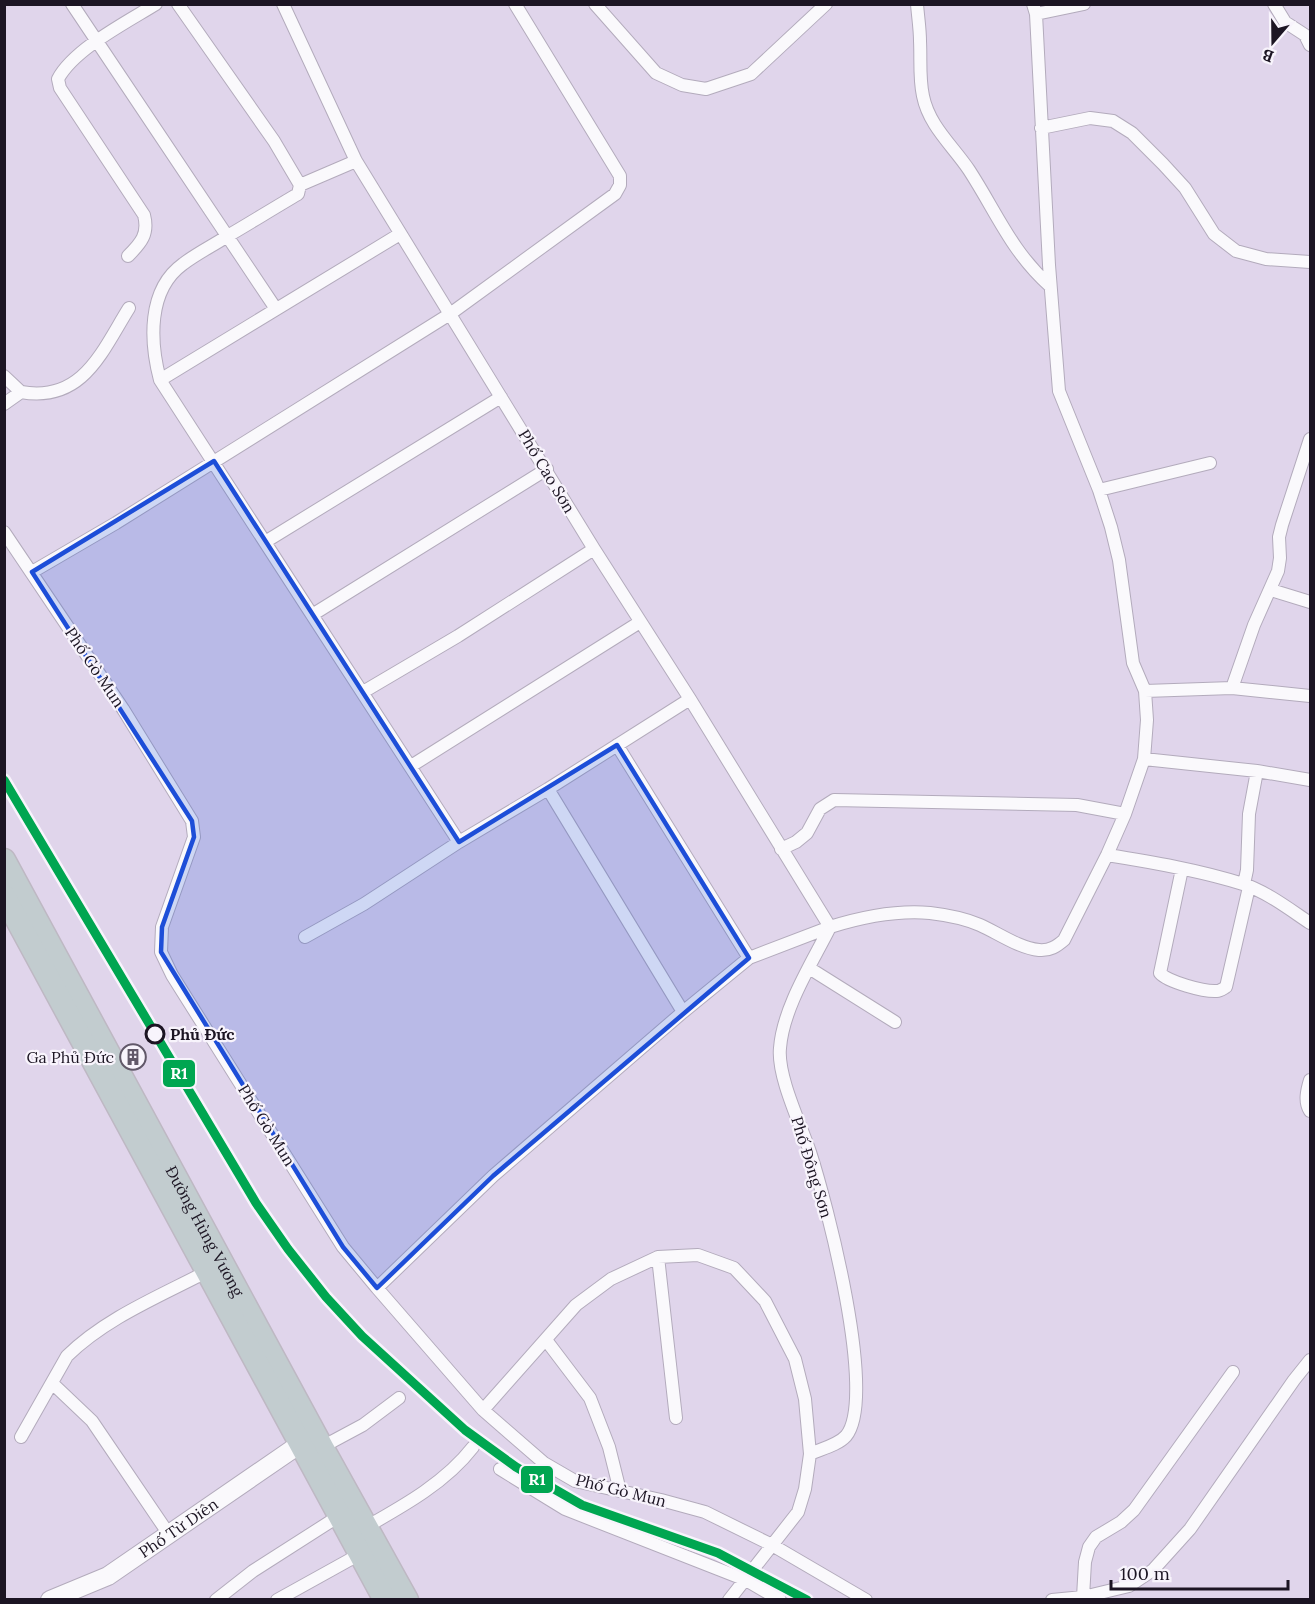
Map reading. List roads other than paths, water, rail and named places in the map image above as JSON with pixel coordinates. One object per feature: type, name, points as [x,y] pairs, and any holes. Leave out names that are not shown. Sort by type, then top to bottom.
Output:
[{"type":"highway","name":"Đường Hùng Vương","points":[[4,860],[311,1445],[339,1516],[385,1599]]},
{"type":"highway","name":"Đường Hùng Vương","points":[[4,897],[206,1272],[311,1445],[366,1527],[407,1599]]},
{"type":"street","points":[[72,4],[276,309]]},
{"type":"street","points":[[128,256],[140,245],[147,226],[144,215],[60,88],[58,79],[62,71],[97,41],[156,4]]},
{"type":"street","points":[[177,4],[274,141],[300,185],[298,194],[181,265],[165,284],[156,305],[153,338],[154,356],[160,380],[459,842]]},
{"type":"street","name":"Phố Cao Sơn","points":[[283,4],[357,161],[400,234],[830,927]]},
{"type":"street","points":[[32,572],[81,545],[450,314],[615,194],[620,185],[620,176],[515,4]]},
{"type":"street","points":[[595,4],[656,73],[682,85],[706,89],[752,74],[826,4]]},
{"type":"street","points":[[917,4],[920,75],[927,112],[971,174],[1019,253],[1031,269],[1050,286]]},
{"type":"street","points":[[377,1288],[493,1176],[749,958],[858,918],[914,912],[977,923],[1028,947],[1041,950],[1054,948],[1064,940],[1125,814],[1144,759],[1148,731],[1145,691],[1133,663],[1119,560],[1111,526],[1059,391],[1050,286],[1035,9],[1084,4]]},
{"type":"street","points":[[1274,4],[1285,22],[1305,35],[1311,45]]},
{"type":"street","points":[[1041,128],[1090,118],[1113,121],[1132,133],[1163,164],[1185,188],[1214,234],[1236,251],[1266,259],[1311,262]]},
{"type":"street","points":[[300,185],[357,161]]},
{"type":"street","points":[[160,380],[400,234]]},
{"type":"street","points":[[4,376],[21,392],[37,394],[57,392],[89,371],[129,308]]},
{"type":"street","points":[[4,404],[21,392]]},
{"type":"street","points":[[265,542],[501,397]]},
{"type":"street","points":[[1232,688],[1254,625],[1270,590],[1280,558],[1279,537],[1282,525],[1311,439]]},
{"type":"street","points":[[1099,490],[1210,463]]},
{"type":"street","points":[[312,615],[547,469]]},
{"type":"street","name":"Phố Gò Mun","points":[[4,532],[123,709],[192,821],[194,837],[162,927],[161,952],[172,975],[344,1247],[377,1288],[483,1410],[544,1463],[575,1481],[705,1512],[772,1545],[866,1599]]},
{"type":"street","points":[[363,692],[458,636],[594,549]]},
{"type":"street","points":[[1270,590],[1311,602]]},
{"type":"street","points":[[411,766],[640,622]]},
{"type":"street","points":[[1145,691],[1232,688],[1311,696]]},
{"type":"street","points":[[305,937],[364,904],[459,842],[690,699]]},
{"type":"street","points":[[617,745],[749,958]]},
{"type":"street","points":[[1144,759],[1257,771],[1311,780]]},
{"type":"street","points":[[1182,869],[1160,973],[1165,978],[1181,984],[1218,991],[1226,987],[1247,886],[1249,814],[1257,771]]},
{"type":"street","points":[[548,789],[683,1012]]},
{"type":"street","points":[[781,849],[796,842],[807,833],[820,809],[834,800],[1077,805],[1125,814]]},
{"type":"street","points":[[1107,855],[1182,869],[1247,886],[1271,897],[1311,923]]},
{"type":"street","name":"Phố Đông Sơn","points":[[810,1454],[846,1436],[852,1422],[856,1397],[856,1362],[847,1306],[824,1205],[810,1153],[781,1066],[779,1050],[784,1026],[830,927]]},
{"type":"street","points":[[809,968],[895,1022]]},
{"type":"street","points":[[1311,1080],[1306,1099],[1311,1111]]},
{"type":"street","points":[[483,1410],[576,1305],[611,1279],[658,1257],[698,1255],[734,1268],[765,1301],[795,1359],[805,1399],[810,1454],[805,1489],[798,1512],[729,1599]]},
{"type":"street","points":[[658,1257],[676,1418]]},
{"type":"street","points":[[21,1437],[67,1356],[109,1323],[206,1272]]},
{"type":"street","points":[[546,1340],[590,1398],[609,1447],[620,1491]]},
{"type":"street","points":[[1052,1599],[1083,1597],[1129,1586],[1153,1570],[1190,1529],[1294,1380],[1311,1360]]},
{"type":"street","points":[[1083,1597],[1085,1562],[1089,1547],[1096,1537],[1121,1522],[1134,1510],[1233,1372]]},
{"type":"street","points":[[52,1383],[92,1421],[168,1533]]},
{"type":"street","points":[[311,1445],[363,1425],[399,1398]]},
{"type":"street","name":"Phố Từ Diên","points":[[50,1599],[108,1576],[142,1554],[168,1533],[311,1445]]},
{"type":"street","points":[[366,1527],[405,1505],[433,1485],[463,1460],[473,1447]]},
{"type":"street","points":[[500,1469],[565,1509],[746,1580],[780,1599]]},
{"type":"street","points":[[216,1599],[253,1571],[339,1516]]},
{"type":"street","points":[[277,1599],[360,1554]]},
{"type":"place","name":"Phủ Đức","points":[[155,1034]]},
{"type":"place","name":"Ga Phủ Đức","points":[[133,1057]]}]
